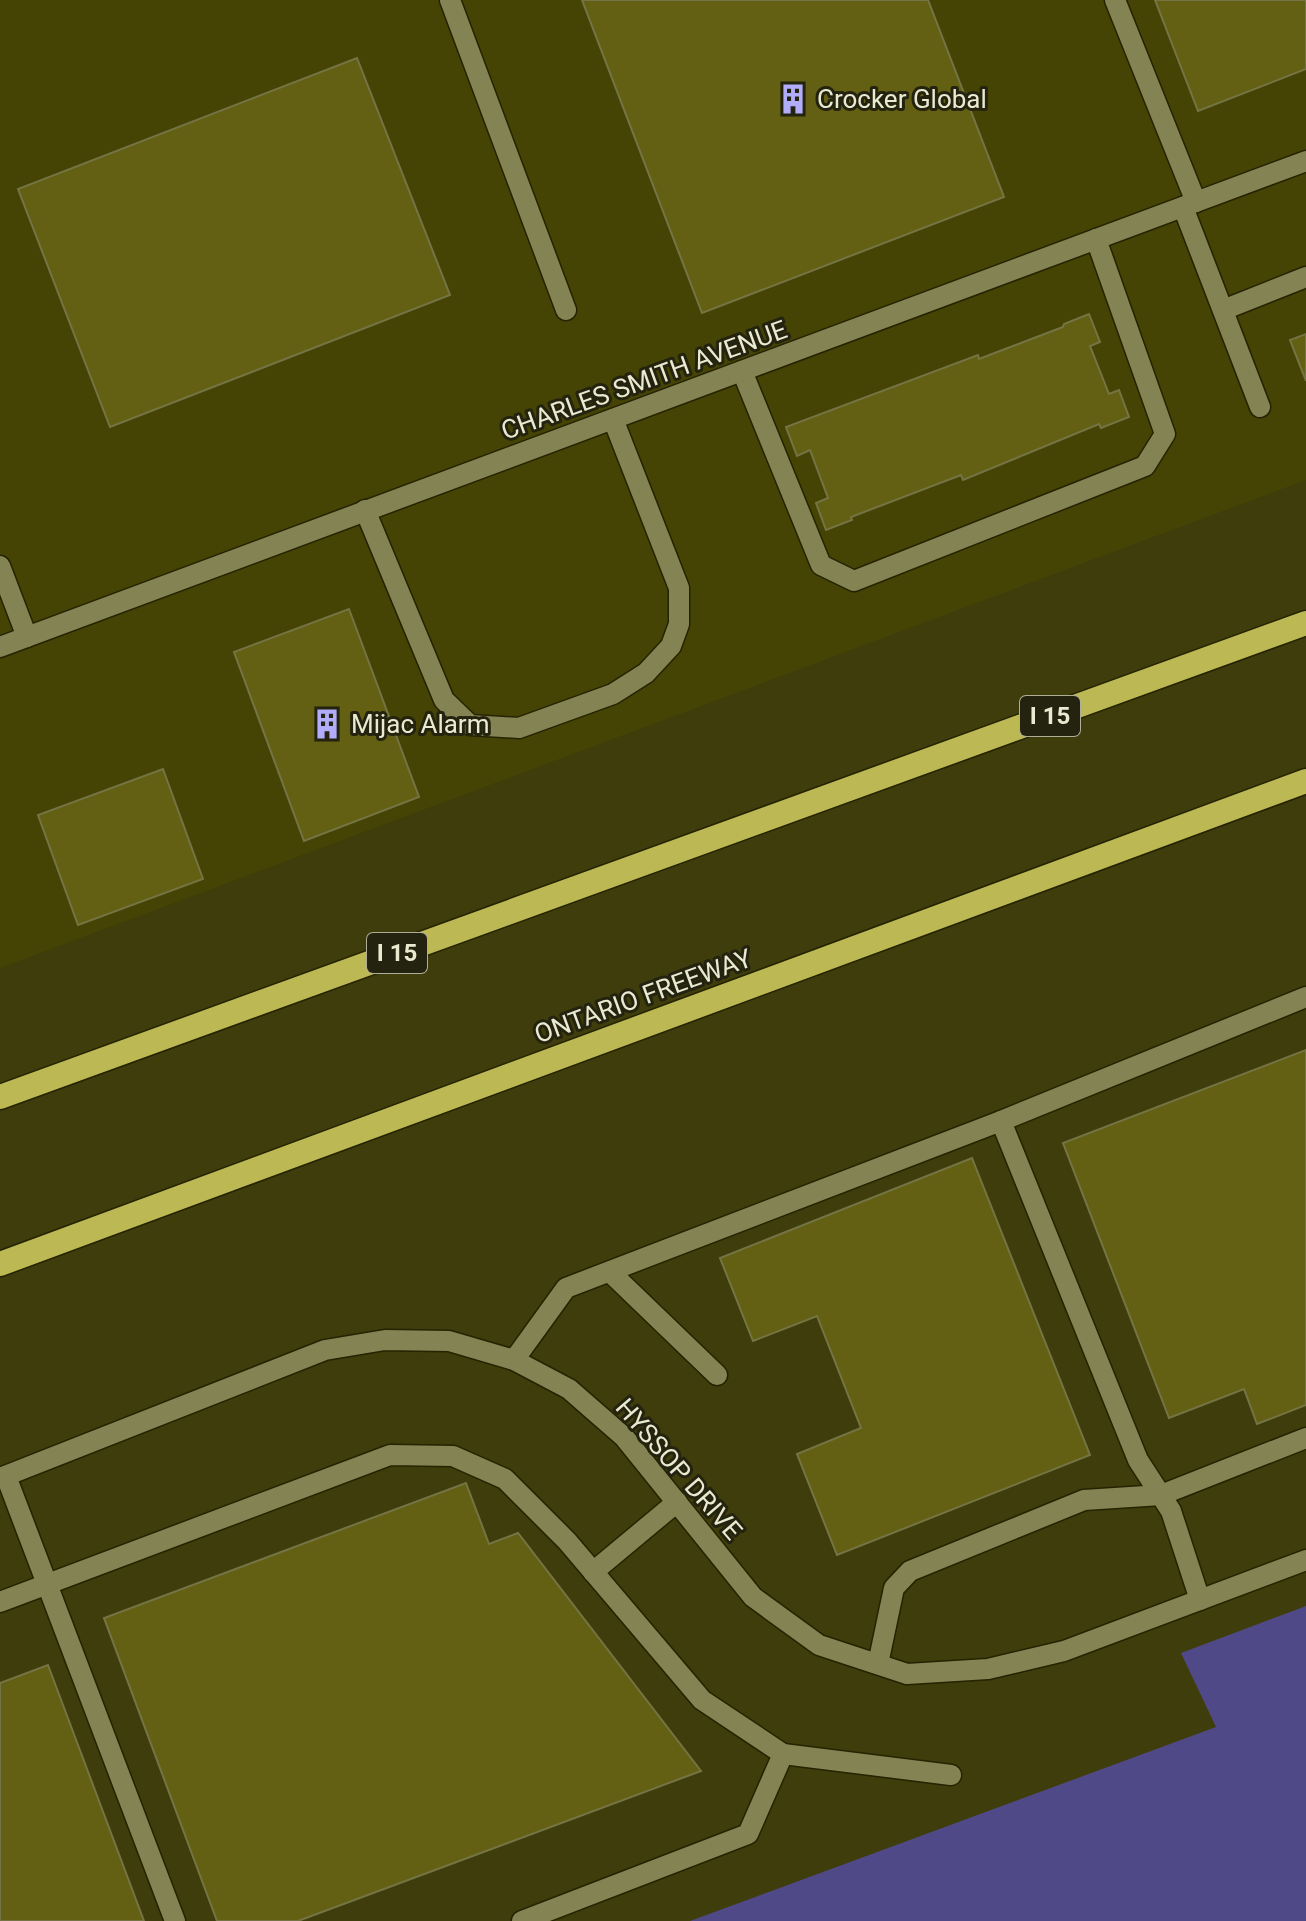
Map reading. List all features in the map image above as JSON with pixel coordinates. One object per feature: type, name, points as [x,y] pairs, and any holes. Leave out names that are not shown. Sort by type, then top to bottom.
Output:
[{"type":"highway","name":"I 15","points":[[0,1097],[1306,623]]},
{"type":"highway","name":"ONTARIO FREEWAY","points":[[0,1264],[1306,781]]},
{"type":"street","points":[[450,0],[566,310]]},
{"type":"street","points":[[1115,0],[1260,407]]},
{"type":"street","name":"CHARLES SMITH AVENUE","points":[[0,647],[1306,161]]},
{"type":"street","points":[[742,371],[821,565],[854,581],[1145,466],[1165,434],[1096,239]]},
{"type":"street","points":[[1223,310],[1306,277]]},
{"type":"street","points":[[365,510],[444,700],[470,725],[519,728],[613,694],[646,673],[671,646],[679,624],[679,588],[613,419]]},
{"type":"street","points":[[0,566],[27,637]]},
{"type":"street","points":[[514,1360],[566,1288],[1001,1121],[1306,997]]},
{"type":"street","points":[[1001,1121],[1138,1460],[1171,1511],[1200,1600]]},
{"type":"street","points":[[610,1272],[717,1375]]},
{"type":"street","name":"HYSSOP DRIVE","points":[[3,1477],[325,1350],[385,1340],[449,1341],[514,1360],[569,1389],[624,1437],[753,1597],[819,1645],[907,1674],[988,1669],[1064,1651],[1306,1560]]},
{"type":"street","points":[[878,1664],[894,1588],[910,1571],[1084,1500],[1161,1495],[1306,1438]]},
{"type":"street","points":[[0,1602],[390,1455],[453,1456],[505,1479],[567,1541],[702,1700],[783,1754],[951,1775]]},
{"type":"street","points":[[3,1477],[175,1921]]},
{"type":"street","points":[[593,1572],[677,1502]]},
{"type":"street","points":[[522,1921],[748,1834],[783,1754]]},
{"type":"shaded area","points":[[0,0],[1306,0],[1306,480],[0,968]]},
{"type":"shaded area","points":[[1306,1606],[1306,1921],[690,1921],[1216,1727],[1181,1653]]},
{"type":"building","name":"Crocker Global","points":[[582,0],[928,0],[1004,197],[702,313]]},
{"type":"building","points":[[1155,0],[1306,0],[1306,69],[1198,111]]},
{"type":"building","points":[[357,58],[450,295],[110,427],[18,189]]},
{"type":"building","points":[[1089,314],[1100,342],[1090,346],[1109,394],[1119,390],[1129,417],[1101,428],[1099,424],[963,480],[961,475],[851,517],[852,520],[826,530],[816,503],[828,498],[810,450],[797,456],[786,427],[978,355],[979,359]]},
{"type":"building","points":[[1306,334],[1306,381],[1290,340]]},
{"type":"building","name":"Mijac Alarm","points":[[349,609],[419,797],[304,841],[234,652]]},
{"type":"building","points":[[163,769],[203,879],[78,925],[38,815]]},
{"type":"building","points":[[1306,1050],[1306,1405],[1257,1424],[1244,1389],[1169,1418],[1063,1143]]},
{"type":"building","points":[[972,1158],[1090,1455],[837,1555],[797,1454],[861,1428],[817,1316],[753,1341],[720,1258]]},
{"type":"building","points":[[466,1483],[489,1544],[518,1533],[701,1771],[298,1921],[217,1921],[104,1618]]},
{"type":"building","points":[[48,1665],[144,1921],[0,1921],[0,1683]]},
{"type":"place","name":"Crocker Global","points":[[793,99]]},
{"type":"place","name":"Mijac Alarm","points":[[327,724]]}]
